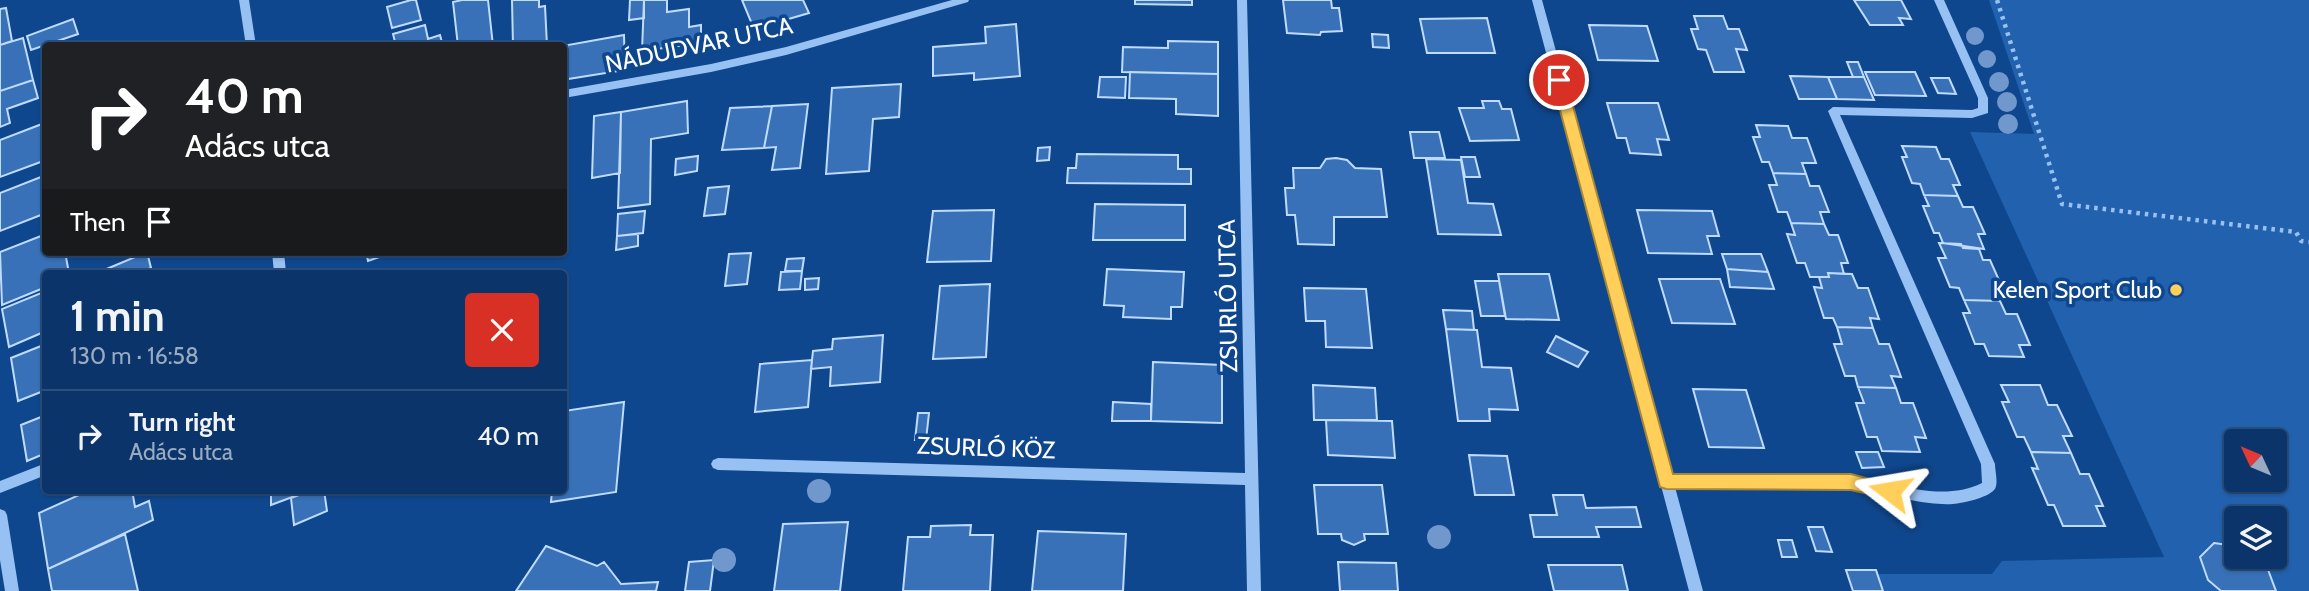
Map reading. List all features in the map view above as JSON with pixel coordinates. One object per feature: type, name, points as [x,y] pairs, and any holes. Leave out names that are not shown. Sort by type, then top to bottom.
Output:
[{"type":"street","points":[[244,0],[250,42]]},
{"type":"street","name":"NÁDUDVAR UTCA","points":[[567,93],[723,65],[964,0]]},
{"type":"street","name":"ZSURLÓ UTCA","points":[[1242,0],[1254,591]]},
{"type":"street","points":[[1537,0],[1696,591]]},
{"type":"street","points":[[1666,481],[1851,482],[1909,496],[1973,497],[1989,486],[1989,464],[1833,111],[1972,114],[1984,110],[1983,98],[1938,0]]},
{"type":"street","name":"ZSURLÓ KÖZ","points":[[718,464],[1253,479]]},
{"type":"street","points":[[0,487],[42,471]]},
{"type":"street","points":[[0,514],[12,591]]},
{"type":"path","points":[[1997,0],[2062,204],[2297,232],[2301,241],[2309,242]]},
{"type":"shaded area","name":"Kelen Sport Club","points":[[1989,0],[2309,0],[2309,591],[1883,591],[1878,574],[1992,574],[2002,561],[2164,557],[1970,132],[2034,134]]},
{"type":"building","points":[[416,0],[421,20],[392,28],[387,7]]},
{"type":"building","points":[[488,0],[493,42],[458,42],[453,2]]},
{"type":"building","points":[[512,0],[539,0],[539,7],[545,6],[547,42],[513,42]]},
{"type":"building","points":[[630,0],[644,0],[644,18],[629,20]]},
{"type":"building","points":[[644,0],[667,0],[667,12],[689,9],[689,27],[701,25],[701,43],[642,51]]},
{"type":"building","points":[[742,0],[803,0],[809,13],[754,29]]},
{"type":"building","points":[[1135,0],[1192,0],[1192,5],[1135,4]]},
{"type":"building","points":[[1283,0],[1331,0],[1332,8],[1339,8],[1342,31],[1321,32],[1320,35],[1287,33]]},
{"type":"building","points":[[1854,0],[1901,0],[1911,19],[1899,18],[1903,25],[1870,25]]},
{"type":"building","points":[[6,8],[12,41],[0,45],[0,9]]},
{"type":"building","points":[[1694,16],[1723,16],[1728,29],[1739,29],[1747,50],[1736,49],[1744,72],[1714,72],[1706,50],[1698,49],[1691,29],[1698,29]]},
{"type":"building","points":[[1487,18],[1495,53],[1427,53],[1420,19]]},
{"type":"building","points":[[73,19],[78,34],[54,42],[42,42],[42,46],[31,50],[27,36]]},
{"type":"building","points":[[1016,24],[1020,76],[974,80],[974,73],[933,76],[933,47],[986,43],[985,27]]},
{"type":"building","points":[[425,25],[428,39],[440,35],[442,42],[395,42],[393,34]]},
{"type":"building","points":[[1589,25],[1647,26],[1658,61],[1598,60]]},
{"type":"building","points":[[1372,34],[1388,35],[1389,48],[1373,47]]},
{"type":"building","points":[[624,35],[625,70],[568,79],[568,45]]},
{"type":"building","points":[[23,38],[33,80],[0,91],[0,45]]},
{"type":"building","points":[[1168,41],[1218,42],[1218,74],[1122,72],[1123,47],[1168,48]]},
{"type":"building","points":[[1847,62],[1858,62],[1864,77],[1853,77]]},
{"type":"building","points":[[1130,72],[1218,74],[1218,116],[1176,114],[1176,99],[1129,98]]},
{"type":"building","points":[[1865,72],[1915,72],[1926,96],[1875,95]]},
{"type":"building","points":[[1790,76],[1828,77],[1837,99],[1799,99]]},
{"type":"building","points":[[1100,77],[1126,77],[1125,98],[1098,97]]},
{"type":"building","points":[[1828,77],[1864,77],[1874,100],[1837,99]]},
{"type":"building","points":[[1931,78],[1949,78],[1956,94],[1938,93]]},
{"type":"building","points":[[33,80],[38,98],[7,109],[10,123],[0,127],[0,91]]},
{"type":"building","points":[[901,84],[899,117],[873,119],[869,171],[826,174],[832,88]]},
{"type":"building","points":[[687,101],[688,133],[651,139],[650,204],[618,208],[621,112]]},
{"type":"building","points":[[1482,101],[1499,101],[1502,109],[1511,109],[1519,140],[1470,141],[1459,108],[1484,108]]},
{"type":"building","points":[[1607,103],[1658,103],[1669,140],[1657,139],[1661,155],[1630,153],[1626,138],[1617,138]]},
{"type":"building","points":[[808,104],[800,168],[772,170],[776,147],[764,148],[772,106]]},
{"type":"building","points":[[772,106],[764,148],[722,150],[730,108]]},
{"type":"building","points":[[621,112],[620,173],[592,178],[594,116]]},
{"type":"building","points":[[42,124],[42,161],[0,177],[0,140]]},
{"type":"building","points":[[1756,125],[1788,126],[1792,138],[1807,138],[1816,163],[1802,163],[1806,174],[1773,173],[1769,162],[1762,162],[1753,137],[1760,137]]},
{"type":"building","points":[[1410,132],[1439,132],[1445,158],[1414,158]]},
{"type":"building","points":[[1902,146],[1936,147],[1941,159],[1949,159],[1960,185],[1953,185],[1958,196],[1924,195],[1920,184],[1912,183],[1902,157],[1907,157]]},
{"type":"building","points":[[1050,147],[1049,160],[1037,161],[1038,148]]},
{"type":"building","points":[[1077,154],[1178,155],[1178,169],[1191,169],[1191,184],[1067,183],[1068,168],[1076,168]]},
{"type":"building","points":[[698,156],[697,171],[675,175],[676,159]]},
{"type":"building","points":[[1461,157],[1475,157],[1480,177],[1465,177]]},
{"type":"building","points":[[1326,159],[1347,160],[1355,168],[1381,169],[1387,217],[1334,217],[1334,245],[1298,244],[1295,215],[1287,215],[1285,188],[1294,188],[1293,168],[1320,168]]},
{"type":"building","points":[[1426,159],[1461,160],[1468,203],[1493,204],[1501,235],[1438,234]]},
{"type":"building","points":[[1773,173],[1806,174],[1810,186],[1819,186],[1829,212],[1820,212],[1824,224],[1791,223],[1787,212],[1778,212],[1769,185],[1777,185]]},
{"type":"building","points":[[42,177],[42,215],[0,231],[0,193]]},
{"type":"building","points":[[729,186],[725,214],[704,216],[708,188]]},
{"type":"building","points":[[1924,195],[1958,196],[1963,207],[1973,207],[1985,234],[1978,234],[1984,249],[1943,243],[1939,233],[1934,233],[1923,206],[1929,206]]},
{"type":"building","points":[[1095,204],[1185,205],[1185,240],[1093,240]]},
{"type":"building","points":[[994,210],[991,261],[927,262],[933,211]]},
{"type":"building","points":[[1637,210],[1712,211],[1719,236],[1707,236],[1712,254],[1648,253]]},
{"type":"building","points":[[645,211],[643,233],[617,236],[618,214]]},
{"type":"building","points":[[1791,223],[1824,224],[1829,235],[1838,235],[1848,263],[1841,263],[1844,274],[1828,273],[1829,277],[1810,277],[1805,263],[1797,263],[1787,234],[1795,235]]},
{"type":"building","points":[[638,234],[638,246],[616,250],[617,236]]},
{"type":"building","points":[[42,236],[42,256],[66,256],[68,270],[42,270],[42,289],[2,305],[0,252]]},
{"type":"building","points":[[1939,243],[1961,244],[1963,248],[1979,249],[1983,260],[1990,260],[2003,289],[1995,289],[2000,301],[1964,300],[1959,288],[1950,287],[1938,258],[1946,258]]},
{"type":"building","points":[[751,253],[747,284],[725,286],[729,254]]},
{"type":"building","points":[[1722,254],[1761,254],[1768,272],[1727,269]]},
{"type":"building","points":[[137,256],[148,256],[151,268],[146,270],[104,270]]},
{"type":"building","points":[[367,256],[382,256],[368,261]]},
{"type":"building","points":[[804,258],[802,271],[785,271],[787,259]]},
{"type":"building","points":[[1107,269],[1184,272],[1182,307],[1171,307],[1171,319],[1123,317],[1124,306],[1104,305]]},
{"type":"building","points":[[1727,269],[1768,272],[1774,289],[1730,287]]},
{"type":"building","points":[[802,271],[800,289],[779,290],[781,272]]},
{"type":"building","points":[[1828,273],[1852,274],[1858,288],[1868,288],[1879,319],[1870,318],[1873,328],[1837,327],[1833,318],[1824,318],[1814,287],[1822,288],[1819,277],[1829,277]]},
{"type":"building","points":[[1498,274],[1549,274],[1559,320],[1506,319]]},
{"type":"building","points":[[819,278],[818,289],[805,290],[805,279]]},
{"type":"building","points":[[1659,279],[1720,279],[1735,324],[1672,323]]},
{"type":"building","points":[[1475,281],[1499,281],[1505,316],[1481,316]]},
{"type":"building","points":[[990,284],[986,357],[933,359],[940,286]]},
{"type":"building","points":[[1304,288],[1366,289],[1372,348],[1326,347],[1325,321],[1306,321]]},
{"type":"building","points":[[41,293],[42,333],[9,347],[2,309]]},
{"type":"building","points":[[1964,300],[2000,301],[2006,314],[2017,314],[2030,345],[2019,345],[2024,357],[1989,356],[1984,344],[1975,344],[1963,313],[1970,313]]},
{"type":"building","points":[[1443,310],[1472,311],[1474,330],[1446,329]]},
{"type":"building","points":[[1837,327],[1873,328],[1879,344],[1889,344],[1901,377],[1891,376],[1896,388],[1858,387],[1855,376],[1845,376],[1834,344],[1842,344]]},
{"type":"building","points":[[1446,329],[1477,330],[1482,367],[1511,368],[1518,410],[1489,409],[1490,421],[1458,421]]},
{"type":"building","points":[[883,335],[880,382],[830,386],[831,367],[811,369],[813,351],[832,349],[833,339]]},
{"type":"building","points":[[1556,336],[1588,352],[1578,367],[1547,352]]},
{"type":"building","points":[[42,346],[42,392],[18,401],[11,358]]},
{"type":"building","points":[[812,360],[808,407],[755,412],[760,364]]},
{"type":"building","points":[[1153,362],[1222,365],[1222,423],[1151,421]]},
{"type":"building","points":[[1313,385],[1375,388],[1377,420],[1314,420]]},
{"type":"building","points":[[2001,385],[2040,385],[2048,405],[2057,405],[2072,436],[2063,436],[2071,453],[2031,452],[2024,437],[2017,437],[2002,402],[2009,402]]},
{"type":"building","points":[[1858,387],[1896,388],[1901,403],[1913,403],[1926,438],[1915,437],[1920,452],[1882,451],[1877,437],[1867,437],[1856,403],[1864,403]]},
{"type":"building","points":[[1693,389],[1746,390],[1764,448],[1709,447]]},
{"type":"building","points":[[624,402],[616,492],[551,502],[552,494],[567,494],[567,411]]},
{"type":"building","points":[[1113,402],[1151,404],[1151,421],[1112,421]]},
{"type":"building","points":[[918,413],[929,413],[926,440],[915,440]]},
{"type":"building","points":[[42,417],[42,455],[27,461],[21,425]]},
{"type":"building","points":[[1326,420],[1392,421],[1395,458],[1328,455]]},
{"type":"building","points":[[1856,452],[1878,452],[1884,467],[1862,468]]},
{"type":"building","points":[[2031,452],[2071,453],[2080,474],[2089,474],[2103,506],[2096,506],[2105,526],[2063,526],[2054,505],[2048,505],[2032,468],[2038,469]]},
{"type":"building","points":[[1469,455],[1507,456],[1514,495],[1475,495]]},
{"type":"building","points":[[1314,485],[1382,485],[1388,534],[1364,534],[1365,540],[1354,545],[1342,540],[1341,534],[1318,534]]},
{"type":"building","points":[[81,494],[133,494],[135,507],[149,501],[153,520],[48,569],[39,513]]},
{"type":"building","points":[[271,494],[300,494],[271,505]]},
{"type":"building","points":[[302,494],[325,494],[327,511],[294,525],[291,498]]},
{"type":"building","points":[[1553,495],[1583,495],[1586,508],[1636,507],[1641,527],[1596,527],[1599,537],[1534,537],[1530,515],[1557,515]]},
{"type":"building","points":[[848,522],[840,591],[774,591],[783,524]]},
{"type":"building","points":[[971,525],[970,535],[993,535],[990,591],[903,591],[908,537],[930,537],[931,526]]},
{"type":"building","points":[[1808,527],[1823,527],[1832,552],[1816,551]]},
{"type":"building","points":[[1038,531],[1126,534],[1123,591],[1032,591]]},
{"type":"building","points":[[125,534],[138,591],[52,591],[48,569]]},
{"type":"building","points":[[1778,540],[1792,540],[1797,557],[1782,557]]},
{"type":"building","points":[[2214,543],[2224,544],[2224,569],[2268,569],[2276,591],[2221,591],[2208,580],[2200,557]]},
{"type":"building","points":[[546,546],[597,566],[604,562],[621,584],[658,582],[656,591],[516,591]]},
{"type":"building","points":[[714,560],[710,591],[685,591],[689,562]]},
{"type":"building","points":[[1338,562],[1396,563],[1398,591],[1340,591]]},
{"type":"building","points":[[1548,565],[1622,565],[1628,591],[1554,591]]},
{"type":"building","points":[[1846,570],[1876,570],[1883,591],[1853,591]]},
{"type":"place","name":"Kelen Sport Club","points":[[2176,290]]},
{"type":"route","points":[[1559,80],[1666,481],[1851,482],[1890,491]]}]
